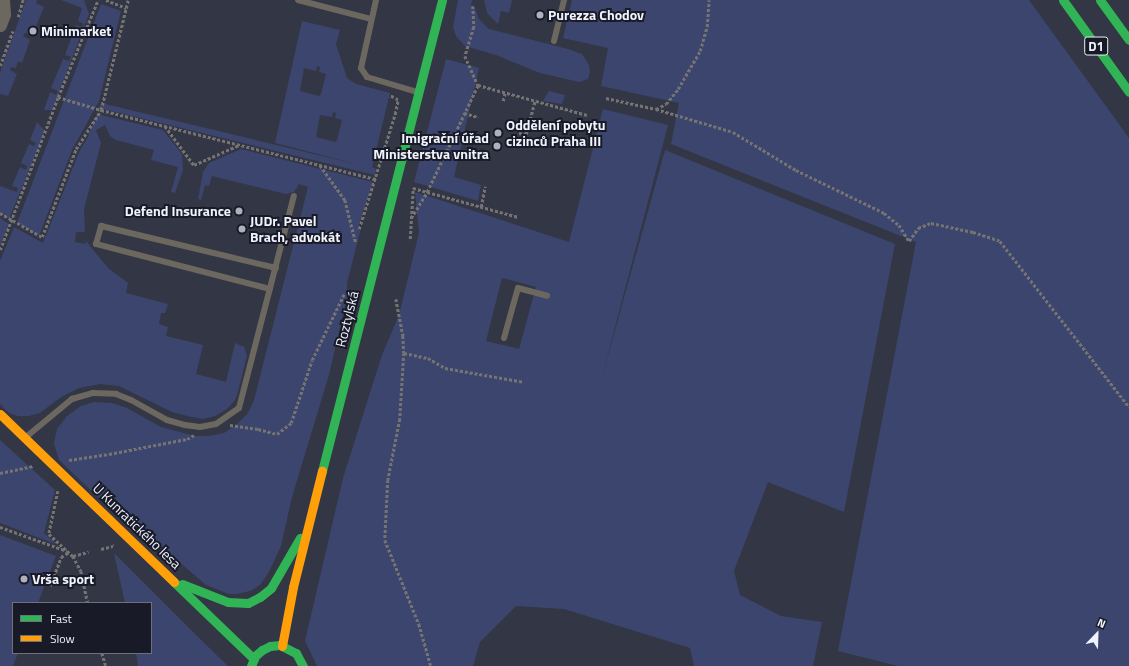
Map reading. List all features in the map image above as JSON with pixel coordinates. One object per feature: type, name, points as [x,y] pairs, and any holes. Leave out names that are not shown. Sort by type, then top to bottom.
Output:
[{"type":"main road","name":"Roztylská","points":[[282,646],[293,587],[442,0]]},
{"type":"main road","name":"D1","points":[[1063,0],[1129,92]]},
{"type":"main road","name":"D1","points":[[1100,0],[1129,40]]},
{"type":"main road","name":"U Kunratického lesa","points":[[0,414],[173,580],[252,662]]},
{"type":"main road","points":[[173,580],[235,603],[242,604],[254,600],[271,588],[311,518]]},
{"type":"main road","points":[[252,662],[262,650],[270,646],[282,646],[296,653],[303,666]]},
{"type":"street","points":[[0,25],[4,14],[3,0]]},
{"type":"lane","points":[[298,0],[372,19]]},
{"type":"lane","points":[[376,0],[361,68],[367,77],[418,92]]},
{"type":"lane","points":[[554,41],[564,0]]},
{"type":"lane","points":[[25,438],[72,399],[93,393],[116,394],[131,400],[167,420],[185,426],[200,427],[216,424],[227,418],[239,408],[294,196]]},
{"type":"lane","points":[[270,289],[96,244],[100,226],[276,268]]},
{"type":"lane","points":[[504,338],[518,288],[547,296]]},
{"type":"path","points":[[0,250],[58,98],[98,0]]},
{"type":"path","points":[[106,0],[126,8]]},
{"type":"path","points":[[0,213],[42,237],[76,149],[101,110],[128,0]]},
{"type":"path","points":[[656,109],[666,104],[675,94],[700,51],[707,27],[709,0]]},
{"type":"path","points":[[473,6],[474,27],[465,56],[478,85]]},
{"type":"path","points":[[478,85],[587,115]]},
{"type":"path","points":[[411,218],[427,192],[478,85]]},
{"type":"path","points":[[503,101],[505,92]]},
{"type":"path","points":[[359,229],[371,199],[398,100],[390,95]]},
{"type":"path","points":[[58,98],[376,179]]},
{"type":"path","points":[[606,98],[656,109],[734,132],[796,170],[884,213],[899,225],[909,241],[918,228],[931,223],[973,232],[1000,240],[1129,407]]},
{"type":"path","points":[[519,133],[526,134],[535,100]]},
{"type":"path","points":[[464,113],[478,117]]},
{"type":"path","points":[[165,126],[194,165],[240,144]]},
{"type":"path","points":[[320,164],[345,200],[356,243]]},
{"type":"path","points":[[481,207],[485,186]]},
{"type":"path","points":[[410,239],[413,188],[518,217]]},
{"type":"path","points":[[396,299],[403,336],[404,353],[400,420],[388,480],[385,540],[419,624],[431,666]]},
{"type":"path","points":[[404,353],[428,358],[445,368],[524,382]]},
{"type":"path","points":[[0,473],[51,462]]},
{"type":"path","points":[[58,490],[49,534],[73,556],[81,570],[88,602]]},
{"type":"path","points":[[0,527],[69,552]]},
{"type":"path","points":[[50,586],[61,558],[69,552]]},
{"type":"path","points":[[73,556],[88,552]]},
{"type":"path","points":[[102,654],[106,666]]},
{"type":"shaded area","points":[[26,0],[37,0],[36,3],[44,7],[35,29],[32,28],[29,34],[25,33],[23,36],[30,40],[22,63],[18,61],[16,68],[11,67],[10,70],[17,74],[8,96],[0,94],[0,73]]},
{"type":"shaded area","points":[[61,0],[84,0],[89,14],[52,110],[44,110],[50,92],[56,95],[58,91],[51,88],[63,59],[69,61],[71,57],[65,55],[76,25],[82,27],[84,24],[78,21],[82,8]]},
{"type":"shaded area","points":[[458,0],[472,0],[471,6],[475,8],[479,19],[489,29],[582,54],[589,65],[590,71],[588,79],[579,82],[540,73],[496,55],[465,46],[456,36],[453,27]]},
{"type":"shaded area","points":[[484,0],[512,0],[509,13],[501,11],[498,24],[487,13]]},
{"type":"shaded area","points":[[572,0],[1029,0],[1129,138],[1129,666],[898,666],[838,651],[916,242],[671,144],[679,103],[601,86],[608,48],[563,38]]},
{"type":"shaded area","points":[[101,4],[121,11],[99,101],[72,150],[39,236],[17,223]]},
{"type":"shaded area","points":[[302,21],[340,30],[336,44],[347,78],[356,84],[390,93],[372,167],[376,169],[375,175],[99,108],[101,103],[360,165],[275,143]],"holes":[[[317,66],[320,67],[319,72],[326,74],[321,94],[319,96],[300,91],[304,68],[316,71]],[[333,112],[336,113],[335,118],[342,120],[337,140],[335,142],[316,137],[320,115],[332,117]]]},
{"type":"shaded area","points":[[446,59],[479,68],[454,177],[481,185],[478,201],[414,182]]},
{"type":"shaded area","points":[[549,91],[565,95],[562,104],[543,101]]},
{"type":"shaded area","points":[[603,109],[668,125],[602,377],[665,150],[895,244],[844,512],[768,482],[734,571],[740,595],[781,616],[822,622],[813,666],[694,666],[690,648],[564,609],[516,606],[480,642],[473,666],[317,666],[305,641],[343,478],[382,355],[399,315],[419,233],[415,192],[569,242]],"holes":[[[502,278],[536,287],[519,349],[486,341]]]},
{"type":"shaded area","points":[[97,114],[163,130],[182,154],[183,170],[175,193],[171,192],[178,167],[151,160],[154,150],[116,140],[110,136],[105,125],[96,130],[101,143],[84,209],[85,232],[76,232],[75,242],[85,244],[86,241],[108,268],[128,283],[126,293],[168,304],[165,313],[161,313],[159,324],[168,327],[166,336],[203,345],[196,374],[226,382],[235,343],[244,347],[247,355],[235,400],[227,409],[215,416],[203,419],[172,412],[119,386],[100,384],[79,388],[61,397],[40,413],[29,416],[18,416],[9,413],[0,404],[0,261],[14,227],[43,243],[79,152],[88,137]]},
{"type":"shaded area","points":[[37,122],[45,131],[9,219],[0,213],[0,186],[17,192],[18,188],[12,186],[20,167],[26,170],[27,166],[21,163],[29,144],[34,146],[36,143],[30,140]]},
{"type":"shaded area","points":[[241,149],[373,182],[358,227],[361,228],[347,283],[347,297],[329,375],[292,497],[281,546],[269,572],[260,585],[250,591],[229,594],[206,585],[126,516],[101,500],[59,460],[54,443],[57,429],[67,416],[81,406],[94,402],[112,403],[127,408],[161,427],[195,436],[209,436],[224,433],[236,425],[248,413],[254,400],[308,187],[299,184],[294,192],[286,194],[212,176],[209,186],[205,185],[201,200],[198,199],[203,172],[209,163]]},
{"type":"shaded area","points":[[0,218],[9,224],[0,245]]},
{"type":"shaded area","points":[[0,440],[55,490],[44,533],[58,545],[0,523]]},
{"type":"shaded area","name":"Vrša sport","points":[[0,535],[56,556],[38,602],[12,602],[12,654],[18,654],[13,666],[0,666]]},
{"type":"shaded area","points":[[114,553],[228,666],[137,666],[136,654],[152,654],[152,602],[125,602]]},
{"type":"traffic: fast","points":[[322,471],[442,0]]},
{"type":"traffic: fast","points":[[1063,0],[1129,92]]},
{"type":"traffic: fast","points":[[1100,0],[1129,40]]},
{"type":"traffic: fast","points":[[182,584],[228,602],[248,603],[260,597],[271,588],[300,538]]},
{"type":"traffic: fast","points":[[174,582],[254,659]]},
{"type":"traffic: fast","points":[[251,666],[255,656],[262,650],[270,646],[280,645],[296,653],[303,666]]},
{"type":"traffic: slow","points":[[0,414],[174,582]]},
{"type":"traffic: slow","points":[[282,646],[293,587],[322,471]]},
{"type":"place","name":"Purezza Chodov","points":[[540,15]]},
{"type":"place","name":"Minimarket","points":[[33,31]]},
{"type":"place","name":"Oddělení pobytu cizinců Praha III","points":[[498,133]]},
{"type":"place","name":"Imigrační úřad Ministerstva vnitra","points":[[497,146]]},
{"type":"place","name":"Defend Insurance","points":[[239,211]]},
{"type":"place","name":"JUDr. Pavel Brach, advokát","points":[[242,229]]},
{"type":"place","name":"Vrša sport","points":[[24,579]]}]
